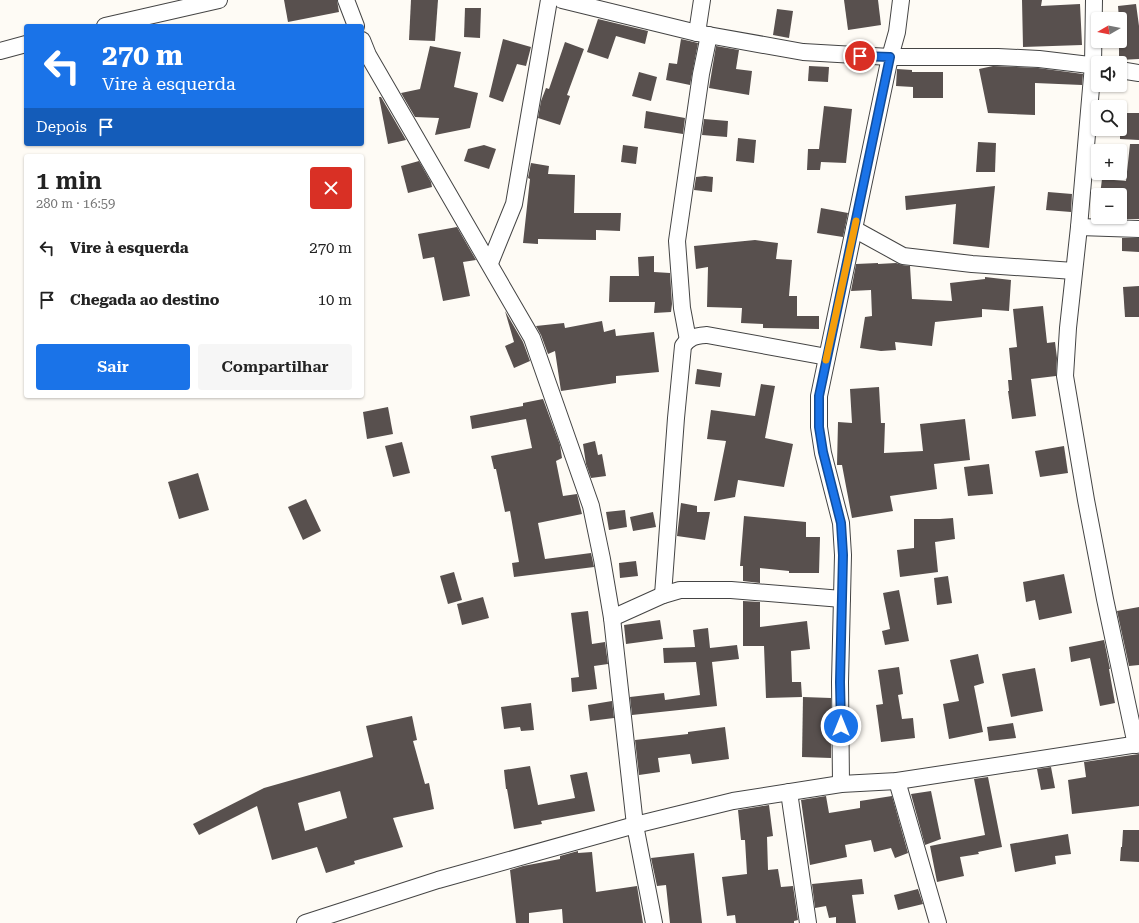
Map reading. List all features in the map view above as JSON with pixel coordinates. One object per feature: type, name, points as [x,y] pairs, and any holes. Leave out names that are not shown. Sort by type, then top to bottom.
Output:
[{"type":"street","points":[[114,24],[219,0]]},
{"type":"street","points":[[346,0],[355,24]]},
{"type":"street","points":[[490,263],[514,204],[549,0]]},
{"type":"street","points":[[562,0],[703,34],[803,52],[890,57],[998,57],[1039,59],[1091,65]]},
{"type":"street","points":[[688,340],[682,308],[677,242],[701,74],[703,34],[702,0]]},
{"type":"street","points":[[841,784],[840,682],[843,555],[841,523],[823,452],[819,427],[819,396],[890,57],[897,32],[901,0]]},
{"type":"street","points":[[1094,0],[1096,56]]},
{"type":"street","points":[[364,44],[372,62],[490,263],[532,338],[591,506],[612,618],[635,825],[654,923]]},
{"type":"street","points":[[0,51],[24,45]]},
{"type":"street","points":[[1127,71],[1139,73]]},
{"type":"street","points":[[304,923],[438,880],[635,825],[733,801],[841,784],[897,780],[1138,744],[1105,599],[1086,500],[1065,376],[1068,328],[1093,92]]},
{"type":"street","points":[[1079,227],[1139,229]]},
{"type":"street","points":[[854,229],[903,256],[972,264],[1074,270]]},
{"type":"street","points":[[663,595],[681,368],[684,346],[688,340],[696,336],[707,335],[827,357]]},
{"type":"street","points":[[612,618],[663,595],[680,590],[731,590],[842,600]]},
{"type":"street","points":[[897,780],[938,923]]},
{"type":"street","points":[[789,792],[808,923]]},
{"type":"building","points":[[284,0],[337,0],[339,12],[288,22]]},
{"type":"building","points":[[411,0],[438,0],[435,41],[409,40]]},
{"type":"building","points":[[844,0],[878,0],[881,25],[848,30]]},
{"type":"building","points":[[1022,0],[1042,0],[1041,6],[1080,4],[1082,45],[1023,47]]},
{"type":"building","points":[[1136,4],[1139,26],[1139,59],[1127,60],[1127,56],[1119,56],[1119,48],[1127,48],[1127,12],[1118,12],[1118,6]]},
{"type":"building","points":[[465,8],[481,8],[480,38],[464,37]]},
{"type":"building","points":[[777,9],[793,11],[789,38],[773,35]]},
{"type":"building","points":[[598,19],[648,31],[645,44],[616,36],[608,59],[587,52]]},
{"type":"building","points":[[503,39],[531,47],[526,66],[517,64],[503,102],[489,97]]},
{"type":"building","points":[[681,39],[698,43],[690,85],[666,80],[669,63],[677,64]]},
{"type":"building","points":[[565,42],[584,49],[567,95],[570,96],[560,125],[538,118],[541,101],[546,88],[549,89]]},
{"type":"building","points":[[430,46],[461,52],[454,87],[478,93],[470,128],[435,135],[439,118],[415,117],[401,93],[420,89]]},
{"type":"building","points":[[716,46],[739,50],[736,69],[752,71],[749,95],[709,88]]},
{"type":"building","points":[[809,66],[829,67],[828,82],[808,81]]},
{"type":"building","points":[[993,66],[1038,68],[1083,74],[1082,85],[1035,83],[1035,115],[988,113],[979,69]]},
{"type":"building","points":[[897,69],[912,70],[912,72],[943,72],[943,98],[913,98],[913,87],[896,86]]},
{"type":"building","points":[[639,72],[657,77],[651,101],[632,96]]},
{"type":"building","points":[[379,97],[381,97],[406,140],[388,144]]},
{"type":"building","points":[[824,106],[852,109],[846,163],[821,162],[820,170],[807,170],[808,149],[819,149]]},
{"type":"building","points":[[646,111],[685,118],[683,134],[644,128]]},
{"type":"building","points":[[1127,113],[1139,113],[1139,140],[1120,139],[1120,136],[1127,136]]},
{"type":"building","points":[[704,119],[728,121],[727,137],[702,135]]},
{"type":"building","points":[[738,138],[756,140],[754,163],[736,161]]},
{"type":"building","points":[[978,142],[996,143],[995,172],[976,172]]},
{"type":"building","points":[[1130,144],[1139,144],[1139,219],[1127,219],[1127,188],[1101,188],[1102,180],[1126,181]]},
{"type":"building","points":[[484,145],[496,149],[489,169],[464,161],[468,149]]},
{"type":"building","points":[[623,145],[638,147],[636,164],[621,162]]},
{"type":"building","points":[[419,161],[431,182],[432,187],[408,193],[401,166]]},
{"type":"building","points":[[531,163],[549,166],[548,174],[575,175],[574,213],[621,213],[620,231],[596,230],[596,240],[538,239],[538,244],[523,243],[530,179],[528,178]]},
{"type":"building","points":[[696,177],[713,177],[712,192],[694,190]]},
{"type":"building","points":[[995,186],[989,248],[953,244],[956,204],[906,210],[905,196]]},
{"type":"building","points":[[1048,192],[1072,194],[1071,212],[1046,210]]},
{"type":"building","points":[[821,208],[848,213],[843,237],[817,233]]},
{"type":"building","points":[[457,227],[476,260],[463,262],[470,296],[443,301],[434,257],[423,259],[418,234]]},
{"type":"building","points":[[1122,238],[1139,238],[1139,252],[1122,251]]},
{"type":"building","points":[[755,240],[778,243],[776,259],[792,260],[789,296],[797,296],[797,316],[819,316],[819,329],[763,328],[763,324],[741,323],[742,308],[707,307],[708,267],[696,269],[694,246]]},
{"type":"building","points":[[654,256],[654,272],[670,273],[672,304],[671,312],[654,313],[655,302],[609,302],[610,276],[639,276],[638,257]]},
{"type":"building","points":[[896,263],[910,266],[912,299],[952,301],[950,283],[985,279],[985,277],[1011,280],[1009,311],[982,309],[982,317],[935,322],[932,346],[895,342],[896,350],[881,351],[860,348],[865,317],[872,316],[871,290],[851,291],[856,264]]},
{"type":"building","points":[[1139,286],[1139,317],[1125,317],[1123,287]]},
{"type":"building","points":[[1043,306],[1047,343],[1055,342],[1057,358],[1056,376],[1031,379],[1036,416],[1012,419],[1008,380],[1012,380],[1009,348],[1017,347],[1013,309]]},
{"type":"building","points":[[505,311],[523,342],[530,361],[514,368],[505,346],[514,342]]},
{"type":"building","points":[[602,321],[604,332],[615,329],[616,336],[654,332],[659,372],[616,376],[616,383],[561,391],[555,351],[548,354],[536,326],[564,323],[565,328]]},
{"type":"building","points":[[697,369],[722,373],[720,387],[695,384]]},
{"type":"building","points":[[761,384],[775,386],[765,438],[793,444],[784,487],[738,480],[735,497],[714,501],[726,441],[707,439],[711,410],[755,416]]},
{"type":"building","points":[[879,387],[881,423],[885,423],[884,453],[923,451],[920,424],[965,419],[970,460],[934,464],[937,489],[890,496],[893,511],[852,518],[842,465],[837,465],[838,422],[852,423],[850,389]]},
{"type":"building","points":[[543,399],[560,445],[562,458],[556,461],[563,496],[577,494],[582,514],[538,523],[545,559],[591,553],[594,567],[514,577],[512,563],[519,562],[510,511],[505,512],[496,469],[494,469],[491,456],[532,448],[526,419],[472,429],[470,416],[523,406],[523,403]]},
{"type":"building","points":[[388,407],[393,434],[367,439],[363,412]]},
{"type":"building","points":[[595,441],[598,455],[602,454],[606,476],[591,478],[586,464],[583,444]]},
{"type":"building","points":[[402,442],[410,473],[393,477],[385,446]]},
{"type":"building","points":[[1064,446],[1068,473],[1040,477],[1035,451]]},
{"type":"building","points":[[989,464],[993,494],[968,496],[964,467]]},
{"type":"building","points":[[198,473],[209,510],[179,519],[168,482]]},
{"type":"building","points":[[306,499],[321,531],[303,540],[288,507]]},
{"type":"building","points":[[681,503],[697,506],[697,512],[710,512],[705,540],[677,536]]},
{"type":"building","points":[[625,510],[627,527],[609,530],[606,512]]},
{"type":"building","points":[[653,512],[656,527],[633,531],[630,517]]},
{"type":"building","points":[[744,516],[806,522],[806,537],[820,537],[819,573],[789,573],[789,571],[760,568],[760,583],[743,581],[743,566],[740,566]]},
{"type":"building","points":[[953,518],[955,539],[935,542],[938,572],[900,577],[897,550],[914,548],[914,519]]},
{"type":"building","points":[[636,561],[638,576],[620,578],[619,563]]},
{"type":"building","points":[[454,572],[462,600],[448,604],[440,576]]},
{"type":"building","points":[[1064,574],[1072,613],[1039,620],[1035,600],[1026,602],[1023,582]]},
{"type":"building","points":[[948,576],[952,603],[937,605],[934,578]]},
{"type":"building","points":[[899,590],[909,641],[885,645],[882,631],[890,629],[883,593]]},
{"type":"building","points":[[483,597],[489,618],[462,625],[457,604]]},
{"type":"building","points":[[743,601],[760,602],[760,627],[807,621],[810,649],[791,651],[792,682],[801,682],[802,697],[766,698],[764,646],[743,646]]},
{"type":"building","points":[[1139,607],[1139,665],[1129,666],[1117,611]]},
{"type":"building","points":[[588,611],[592,644],[605,642],[608,664],[594,666],[597,689],[572,692],[571,678],[579,677],[571,613]]},
{"type":"building","points":[[660,620],[663,639],[626,644],[624,625]]},
{"type":"building","points":[[708,628],[710,648],[737,645],[739,659],[712,662],[717,706],[632,715],[630,697],[664,693],[665,700],[700,695],[696,662],[664,663],[663,648],[695,647],[693,630]]},
{"type":"building","points":[[1104,640],[1115,703],[1100,706],[1090,658],[1071,662],[1069,647]]},
{"type":"building","points":[[978,654],[984,683],[974,686],[983,732],[949,739],[943,704],[959,701],[950,660]]},
{"type":"building","points":[[899,667],[903,694],[898,695],[902,719],[913,718],[915,738],[881,742],[876,705],[883,704],[878,670]]},
{"type":"building","points":[[1035,668],[1043,711],[1011,717],[1002,674]]},
{"type":"building","points":[[803,697],[831,698],[831,758],[802,757]]},
{"type":"building","points":[[612,701],[614,718],[590,721],[588,705]]},
{"type":"building","points":[[531,703],[534,730],[521,731],[520,727],[504,729],[501,707]]},
{"type":"building","points":[[412,716],[417,740],[413,741],[425,784],[429,783],[434,809],[393,818],[403,847],[354,861],[355,864],[326,873],[317,847],[272,860],[257,806],[199,835],[193,824],[264,788],[373,757],[366,726]],"holes":[[[340,791],[347,818],[305,831],[298,803]]]},
{"type":"building","points":[[1013,723],[1016,738],[989,741],[987,727]]},
{"type":"building","points":[[725,727],[729,759],[692,764],[690,754],[658,758],[660,772],[639,775],[635,740],[688,734],[688,732]]},
{"type":"building","points":[[1139,754],[1139,806],[1072,814],[1068,780],[1086,777],[1084,762]]},
{"type":"building","points":[[530,766],[538,805],[575,798],[570,775],[587,772],[595,811],[541,821],[542,824],[514,829],[506,789],[504,770]]},
{"type":"building","points":[[1051,767],[1055,788],[1041,790],[1037,769]]},
{"type":"building","points":[[988,777],[1002,847],[978,852],[979,854],[960,857],[964,876],[937,882],[930,846],[985,835],[974,779]]},
{"type":"building","points":[[931,791],[941,839],[925,845],[911,794]]},
{"type":"building","points":[[826,796],[829,813],[860,808],[860,801],[892,796],[908,853],[895,858],[891,848],[874,852],[871,840],[845,845],[847,857],[810,865],[801,800]]},
{"type":"building","points":[[769,805],[773,836],[767,837],[768,870],[778,869],[781,887],[793,886],[798,920],[794,921],[794,923],[736,923],[735,915],[727,916],[722,877],[747,874],[745,840],[741,840],[738,810]]},
{"type":"building","points":[[1123,830],[1139,830],[1139,862],[1120,861]]},
{"type":"building","points":[[1068,834],[1071,854],[1055,856],[1056,864],[1015,872],[1010,844]]},
{"type":"building","points":[[578,851],[578,853],[592,852],[596,892],[637,886],[643,923],[563,923],[562,909],[529,913],[529,923],[516,923],[510,870],[560,859],[560,856]]},
{"type":"building","points":[[694,853],[702,923],[670,923],[666,885],[657,886],[651,858]]},
{"type":"building","points":[[862,879],[864,894],[852,895],[856,923],[836,923],[836,917],[829,918],[826,906],[815,908],[812,884]]},
{"type":"building","points":[[918,889],[923,904],[898,910],[894,895]]},
{"type":"slow traffic","points":[[826,360],[856,221]]},
{"type":"route","points":[[841,726],[840,682],[843,555],[841,523],[823,452],[819,427],[819,396],[890,57],[860,56]]}]
